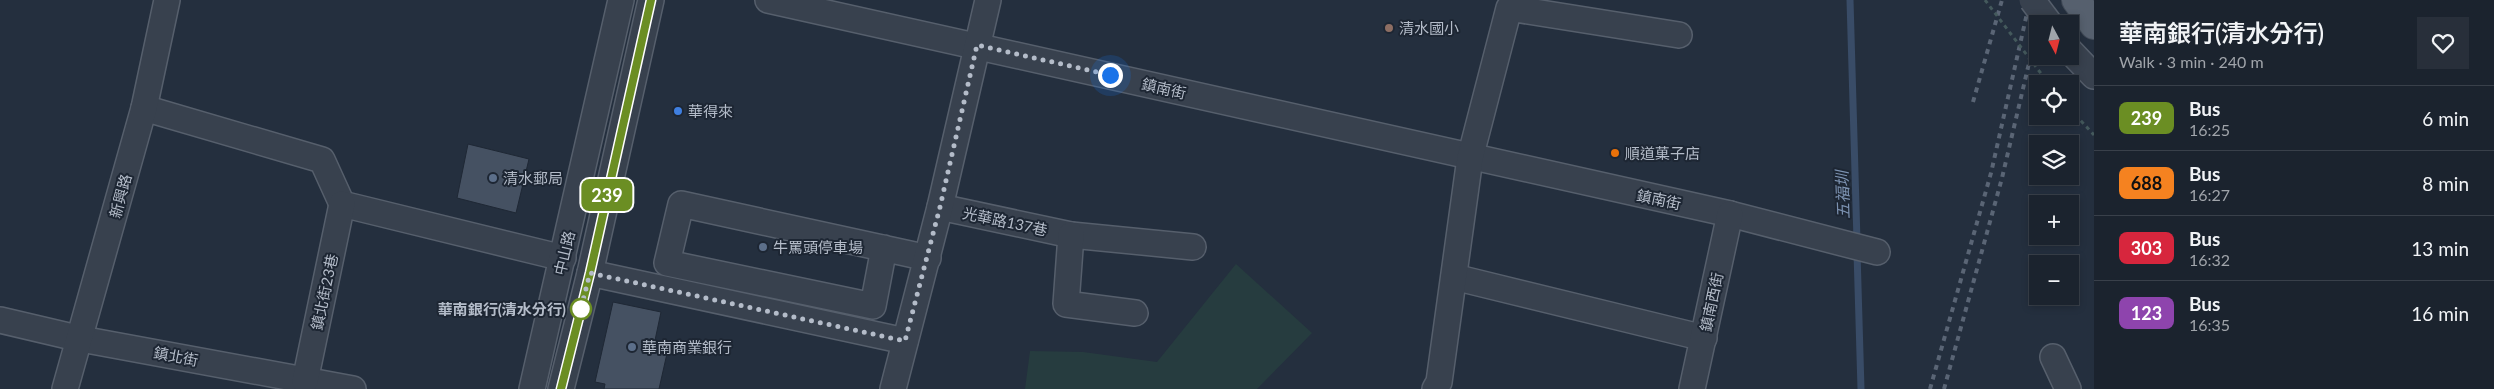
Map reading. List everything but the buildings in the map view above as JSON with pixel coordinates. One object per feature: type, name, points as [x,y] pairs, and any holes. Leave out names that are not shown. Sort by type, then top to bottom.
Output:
[{"type":"main road","points":[[2076,0],[2094,25]]},
{"type":"street","name":"新興路","points":[[65,389],[144,108],[167,0]]},
{"type":"street","name":"中山路","points":[[532,389],[621,0]]},
{"type":"street","name":"中山路","points":[[561,389],[590,273],[651,0]]},
{"type":"street","name":"鎮南街","points":[[768,0],[977,45],[1470,158],[1730,214],[1864,248]]},
{"type":"street","points":[[893,389],[928,258],[988,0]]},
{"type":"street","points":[[2032,0],[2043,15]]},
{"type":"street","points":[[1435,389],[1439,382],[1470,158],[1509,8],[1678,35]]},
{"type":"street","points":[[2079,60],[2094,76]]},
{"type":"street","points":[[144,108],[322,160],[342,204],[563,258]]},
{"type":"street","name":"鎮北街23巷","points":[[305,381],[342,204]]},
{"type":"street","points":[[884,248],[873,306],[667,263],[681,204],[884,248],[928,258]]},
{"type":"street","name":"光華路137巷","points":[[940,207],[1071,235],[1193,248]]},
{"type":"street","name":"鎮南西街","points":[[1692,389],[1730,214]]},
{"type":"street","points":[[1071,235],[1066,304],[1134,313]]},
{"type":"street","points":[[590,273],[905,341]]},
{"type":"street","points":[[1454,277],[1704,338]]},
{"type":"street","name":"鎮北街","points":[[0,320],[80,339],[353,389]]},
{"type":"street","points":[[2053,357],[2068,389]]},
{"type":"path","points":[[1985,0],[2042,75]]},
{"type":"path","points":[[2079,119],[2094,135]]},
{"type":"green space","points":[[1236,264],[1312,333],[1257,389],[1025,389],[1030,351],[1083,352],[1157,362]]},
{"type":"waterway","name":"五福圳","points":[[1850,0],[1857,241]]},
{"type":"waterway","name":"五福圳","points":[[1857,252],[1861,389]]},
{"type":"railway","points":[[1973,102],[2002,0]]},
{"type":"railway","points":[[1930,389],[1991,173],[2030,0]]},
{"type":"railway","points":[[2040,15],[2043,0]]},
{"type":"railway","points":[[1944,389],[2002,178],[2029,63]]},
{"type":"bus line","name":"239","points":[[561,389],[590,273],[651,0]]},
{"type":"place","name":"清水國小","points":[[1389,28]]},
{"type":"place","name":"華得來","points":[[678,111]]},
{"type":"place","name":"順道菓子店","points":[[1615,153]]},
{"type":"place","name":"清水郵局","points":[[493,178]]},
{"type":"place","name":"牛罵頭停車場","points":[[763,247]]},
{"type":"place","name":"華南銀行(清水分行)","points":[[581,309]]},
{"type":"place","name":"華南商業銀行","points":[[632,347]]},
{"type":"route","points":[[581,309],[580,312],[590,273],[905,341],[928,258],[977,45],[1110,75]]}]
